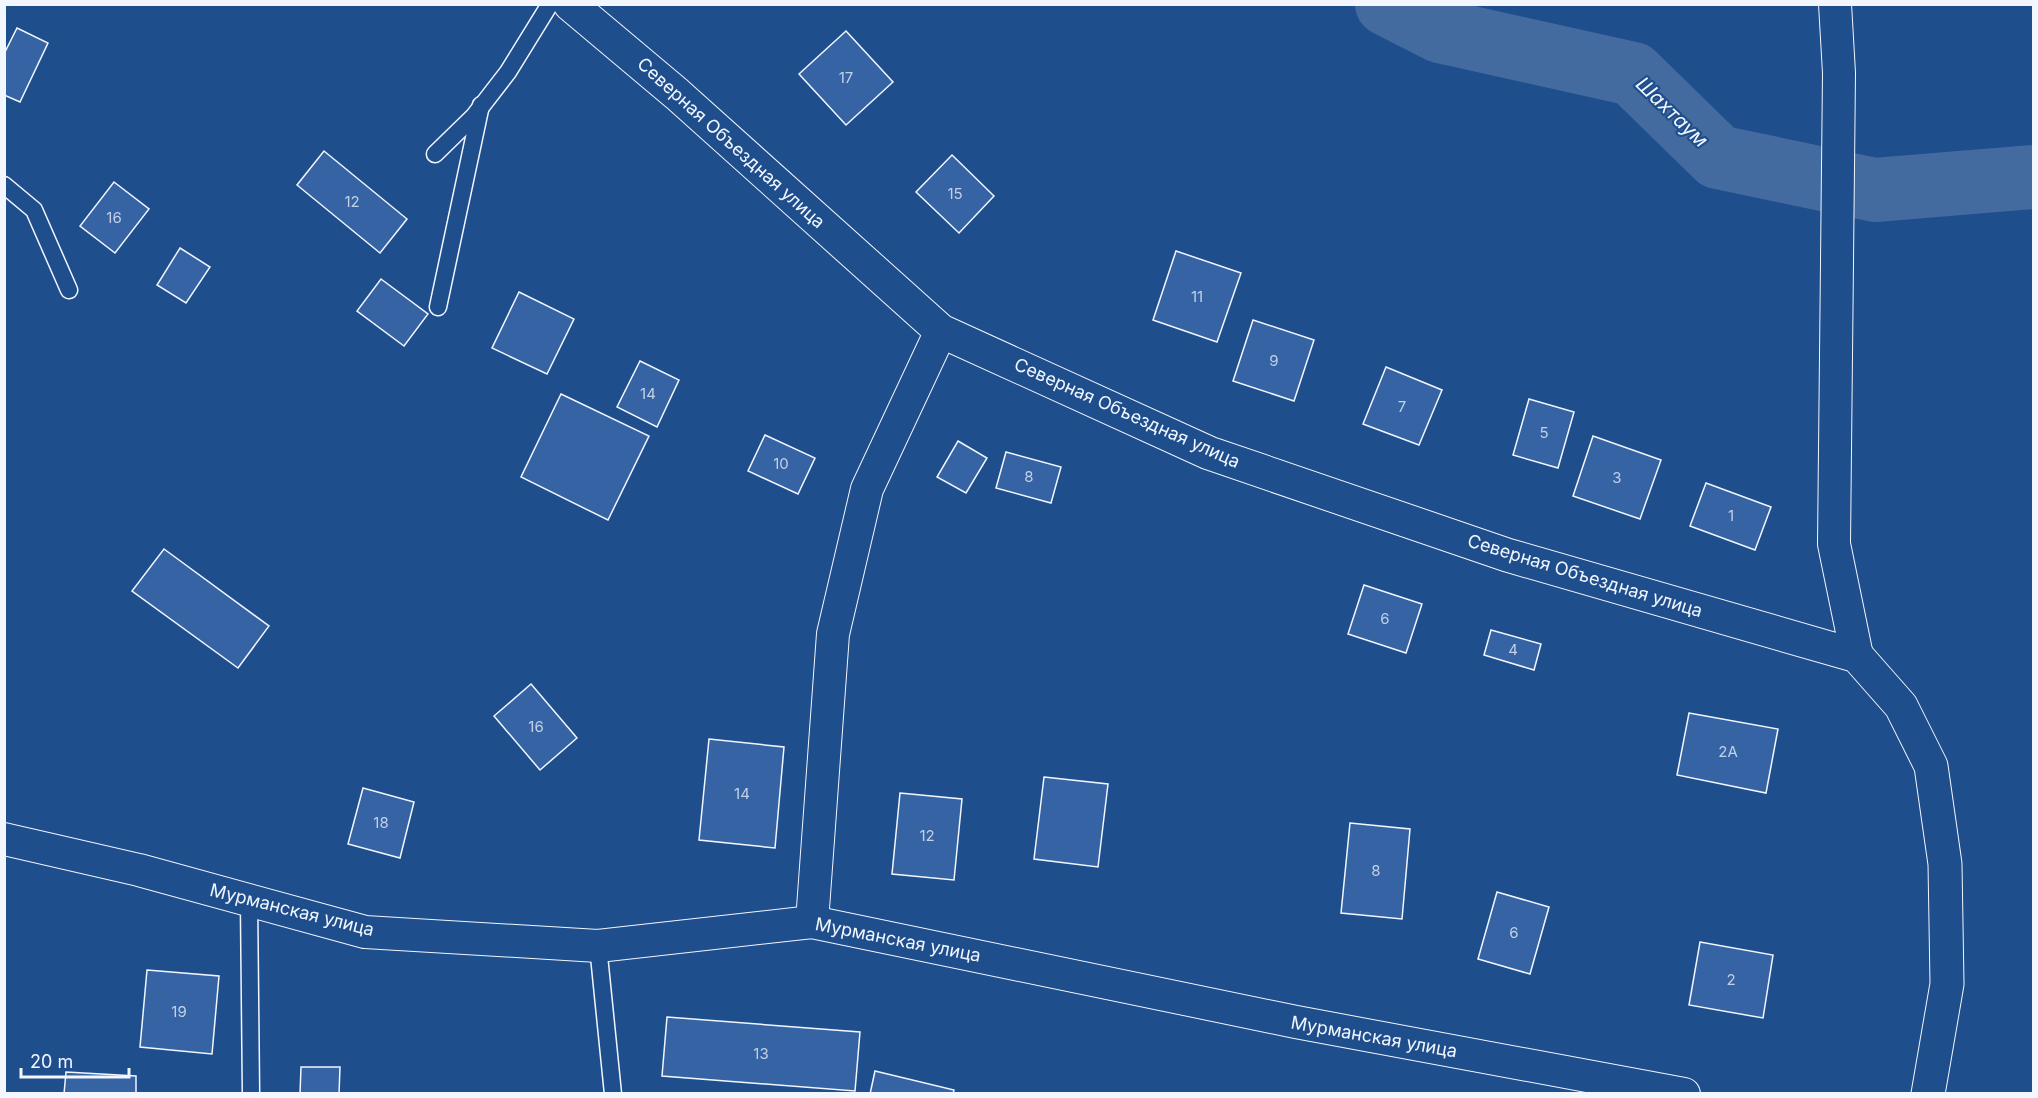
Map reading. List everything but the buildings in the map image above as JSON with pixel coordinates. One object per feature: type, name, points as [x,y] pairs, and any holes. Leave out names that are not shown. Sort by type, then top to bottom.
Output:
[{"type":"street","name":"Северная Объездная улица","points":[[570,4],[677,94],[941,331],[1209,453],[1507,555],[1857,656]]},
{"type":"street","points":[[1835,4],[1839,73],[1835,248],[1834,544],[1857,656],[1901,706],[1931,766],[1945,864],[1947,984],[1928,1094]]},
{"type":"street","points":[[812,922],[833,634],[867,489],[941,331]]},
{"type":"street","name":"Мурманская улица","points":[[4,839],[139,870],[365,932],[598,946],[812,922],[1296,1022],[1684,1094]]},
{"type":"lane","points":[[435,154],[508,72],[550,4]]},
{"type":"lane","points":[[438,307],[481,105]]},
{"type":"lane","points":[[4,185],[34,210],[69,290]]},
{"type":"lane","points":[[249,900],[251,1094]]},
{"type":"lane","points":[[598,946],[613,1094]]},
{"type":"waterway","name":"Шахтаум","points":[[1387,4],[1440,31],[1633,74],[1718,157],[1875,190],[2034,177]]}]
